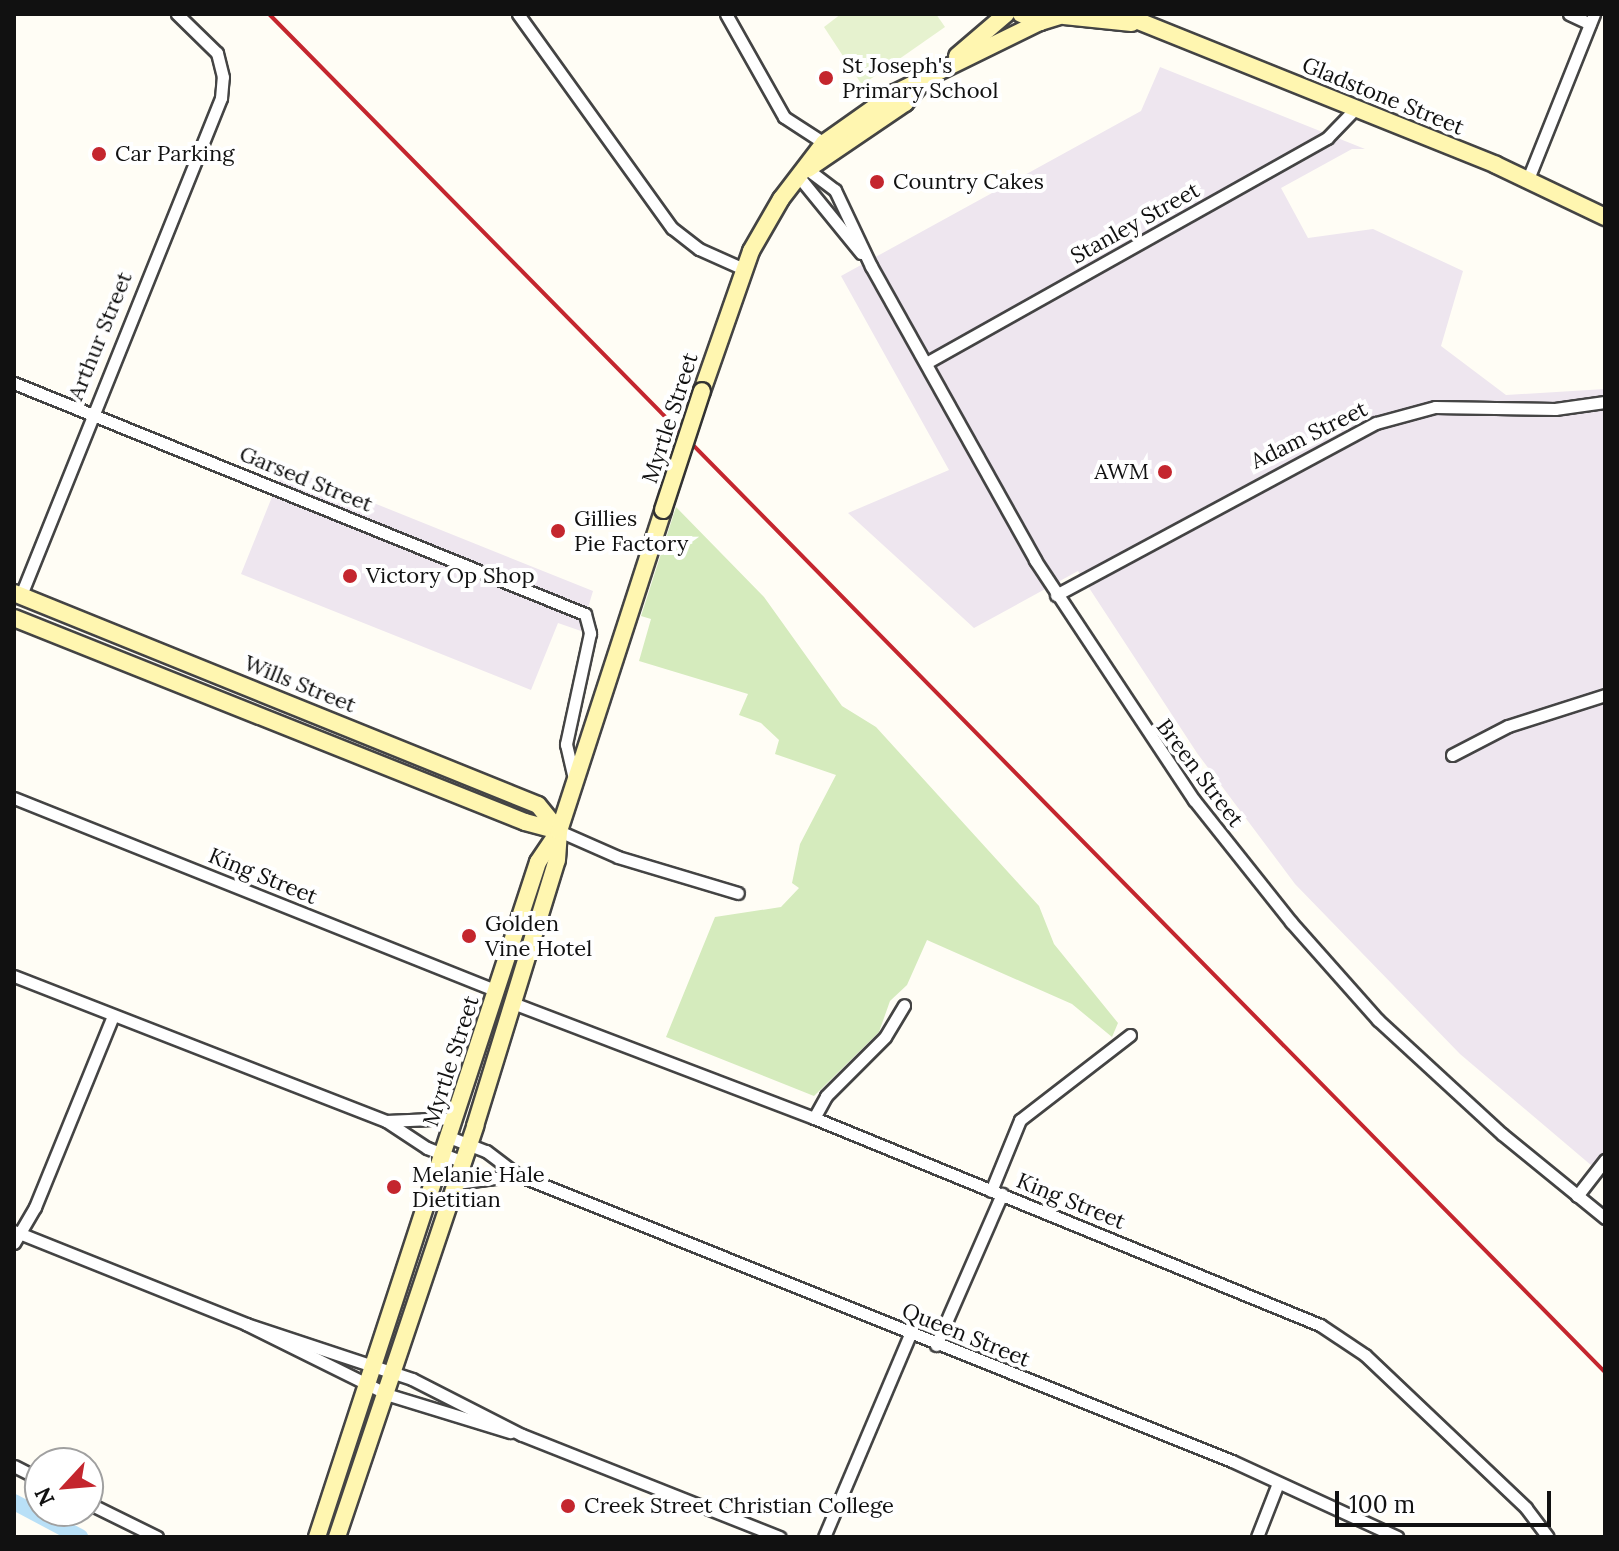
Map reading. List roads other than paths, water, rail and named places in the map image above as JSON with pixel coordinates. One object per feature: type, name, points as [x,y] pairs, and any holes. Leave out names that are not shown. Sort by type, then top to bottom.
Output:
[{"type":"main road","name":"Myrtle Street","points":[[803,173],[905,103],[921,84],[1006,14]]},
{"type":"main road","points":[[1021,14],[1040,22]]},
{"type":"main road","name":"Gladstone Street","points":[[1121,14],[1141,25],[1528,179],[1605,217]]},
{"type":"main road","name":"Myrtle Street","points":[[337,1537],[389,1395],[464,1162],[557,860],[559,831],[744,269],[768,219],[824,143],[895,93],[921,84],[1040,22],[1066,15]]},
{"type":"main road","name":"Gladstone Street","points":[[1066,15],[1141,25]]},
{"type":"main road","name":"Wills Street","points":[[16,600],[538,805],[559,831]]},
{"type":"main road","name":"Wills Street","points":[[14,618],[525,822],[559,831]]},
{"type":"main road","name":"Myrtle Street","points":[[317,1537],[538,862],[559,831]]},
{"type":"street","name":"Arthur Street","points":[[16,600],[216,110],[223,77],[213,46],[177,14]]},
{"type":"street","points":[[518,14],[665,220],[699,249],[744,269]]},
{"type":"street","points":[[726,14],[784,117],[824,143]]},
{"type":"street","points":[[1528,179],[1592,19],[1569,14]]},
{"type":"street","name":"Stanley Street","points":[[926,363],[1327,138],[1355,109]]},
{"type":"street","name":"Breen Street","points":[[803,173],[871,266]]},
{"type":"street","name":"Breen Street","points":[[803,173],[835,190],[871,266],[1056,595],[1160,754],[1322,959],[1502,1134],[1605,1218]]},
{"type":"street","name":"Garsed Street","points":[[14,383],[582,612],[590,629],[566,744],[575,783]]},
{"type":"street","name":"Adam Street","points":[[1056,595],[1376,423],[1435,407],[1555,409],[1605,402]]},
{"type":"street","points":[[1452,755],[1508,726],[1605,695]]},
{"type":"street","name":"King Street","points":[[14,798],[497,991]]},
{"type":"street","name":"Wills Street","points":[[559,831],[618,857],[738,893]]},
{"type":"street","points":[[14,976],[386,1121],[444,1155],[464,1162]]},
{"type":"street","name":"King Street","points":[[513,1003],[814,1118],[1298,1313],[1345,1340],[1526,1508],[1548,1537]]},
{"type":"street","points":[[814,1118],[826,1096],[885,1037],[904,1005]]},
{"type":"street","points":[[113,1016],[16,1236],[246,1324],[395,1372],[522,1435],[779,1537]]},
{"type":"street","points":[[936,1345],[996,1192],[1020,1120],[1130,1035]]},
{"type":"street","points":[[386,1121],[455,1118]]},
{"type":"street","name":"Queen Street","points":[[449,1137],[469,1144],[518,1175],[1278,1483],[1397,1537]]},
{"type":"street","points":[[1577,1196],[1605,1160]]},
{"type":"street","name":"Queen Street","points":[[456,1183],[479,1176],[518,1175]]},
{"type":"street","points":[[246,1324],[389,1395],[458,1420],[522,1435]]},
{"type":"street","points":[[824,1537],[910,1334]]},
{"type":"street","points":[[1257,1537],[1278,1483]]},
{"type":"street","points":[[104,1511],[157,1537]]},
{"type":"waterway","points":[[14,1502],[80,1537]]},
{"type":"waterway","points":[[14,1509],[14,1537]]},
{"type":"railway","points":[[269,14],[1605,1372]]},
{"type":"place","name":"St Joseph's Primary School","points":[[826,78]]},
{"type":"place","name":"Car Parking","points":[[99,154]]},
{"type":"place","name":"Country Cakes","points":[[877,182]]},
{"type":"place","name":"AWM","points":[[1165,472]]},
{"type":"place","name":"Gillies Pie Factory","points":[[558,531]]},
{"type":"place","name":"Victory Op Shop","points":[[350,576]]},
{"type":"place","name":"Golden Vine Hotel","points":[[469,936]]},
{"type":"place","name":"Melanie Hale Dietitian","points":[[394,1187]]},
{"type":"place","name":"Creek Street Christian College","points":[[568,1506]]}]
